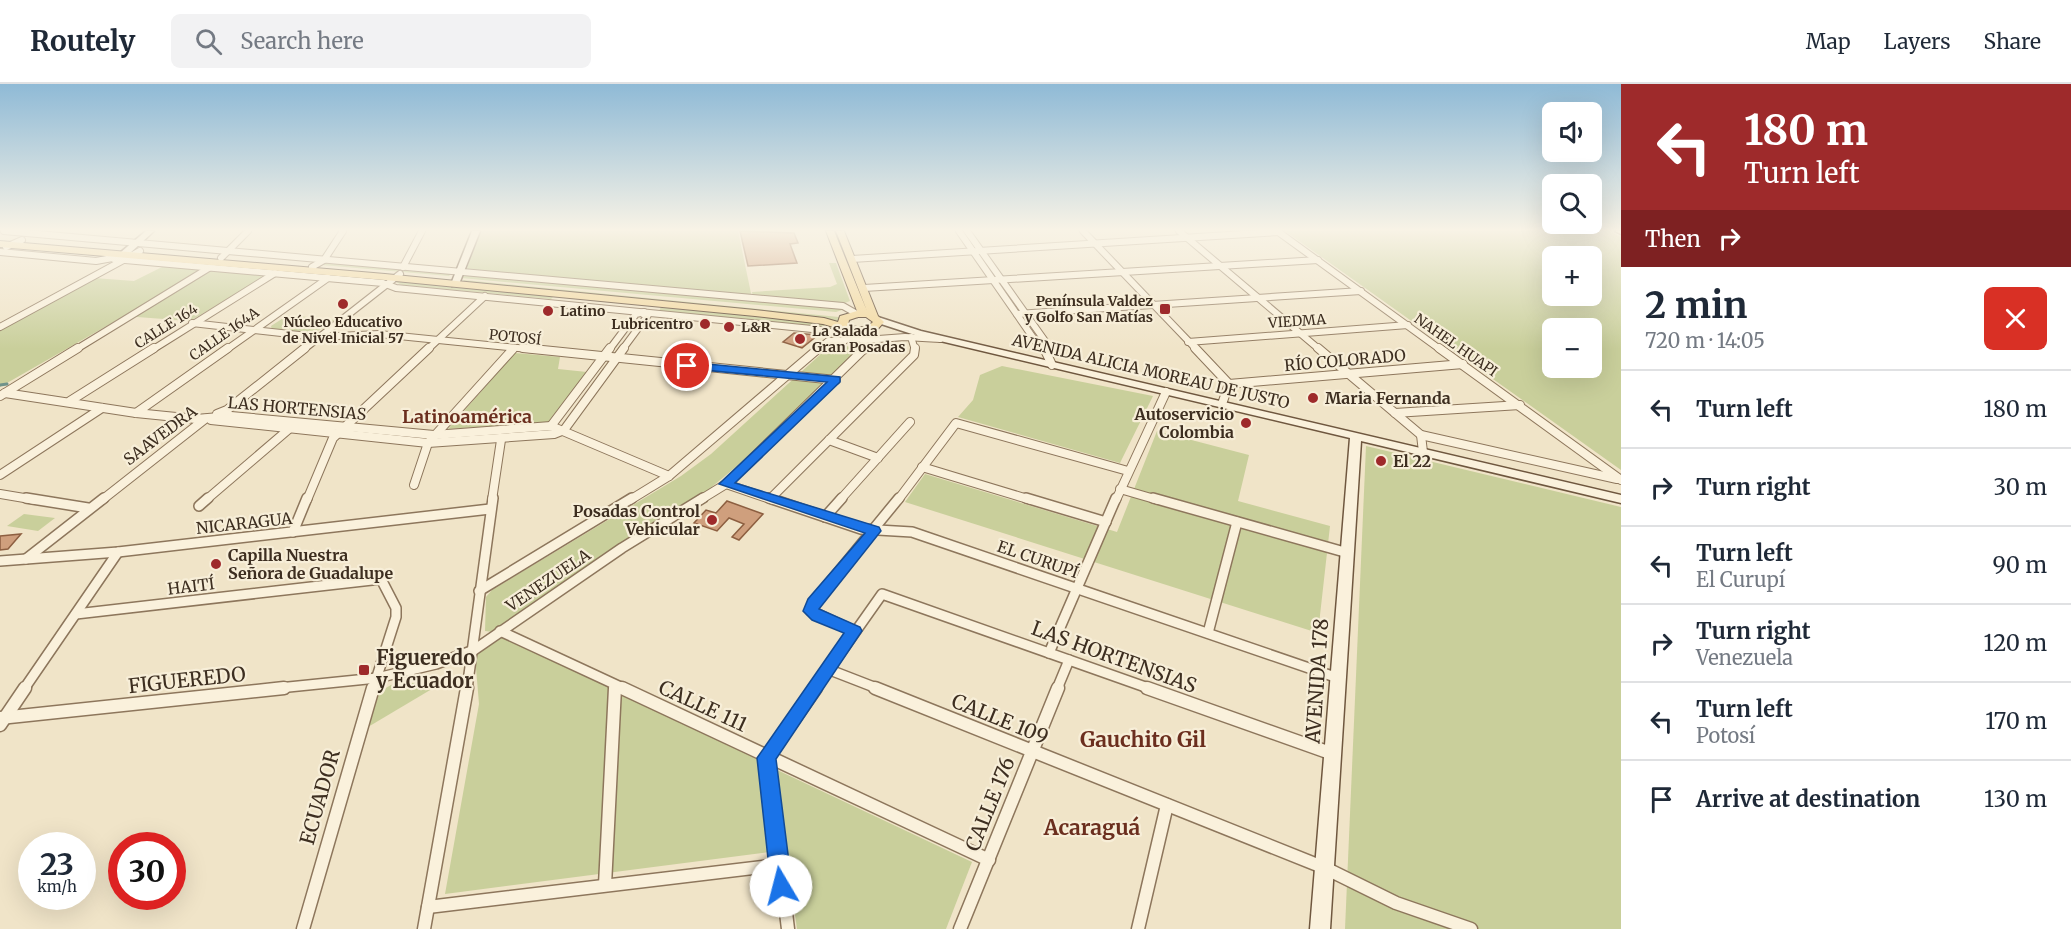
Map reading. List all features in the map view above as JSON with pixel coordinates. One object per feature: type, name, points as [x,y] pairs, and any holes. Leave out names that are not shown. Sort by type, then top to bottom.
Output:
[{"type":"main road","name":"AVENIDA ALICIA MOREAU DE JUSTO","points":[[362,270],[400,273]]},
{"type":"main road","name":"AVENIDA ALICIA MOREAU DE JUSTO","points":[[367,270],[856,314],[876,318],[914,335]]},
{"type":"main road","points":[[457,278],[460,270]]},
{"type":"main road","points":[[842,270],[856,314],[844,318],[843,326]]},
{"type":"main road","points":[[857,270],[878,325],[862,333]]},
{"type":"main road","name":"AVENIDA ALICIA MOREAU DE JUSTO","points":[[457,278],[646,310],[824,321],[862,333],[914,335],[947,340],[1621,499]]},
{"type":"main road","name":"AVENIDA 178","points":[[1320,929],[1356,436]]},
{"type":"street","points":[[0,327],[99,270]]},
{"type":"street","points":[[3,394],[126,317],[206,270]]},
{"type":"street","points":[[248,270],[862,333]]},
{"type":"street","points":[[385,270],[400,273]]},
{"type":"street","points":[[987,270],[1036,342],[1043,348],[1048,362],[1052,365]]},
{"type":"street","points":[[995,270],[1045,341],[1043,348]]},
{"type":"street","points":[[1120,270],[1229,384],[1222,404]]},
{"type":"street","points":[[864,288],[1181,270]]},
{"type":"street","points":[[1224,270],[1422,435],[1621,480]]},
{"type":"street","name":"NAHEL HUAPI","points":[[1332,270],[1521,405],[1621,480]]},
{"type":"street","name":"CALLE 164","points":[[70,401],[275,273]]},
{"type":"street","name":"SAAVEDRA","points":[[26,559],[88,508],[207,418],[227,410],[317,336],[400,273]]},
{"type":"street","name":"CALLE 164A","points":[[136,413],[328,278]]},
{"type":"street","points":[[1017,314],[1361,291]]},
{"type":"street","points":[[556,295],[565,303]]},
{"type":"street","points":[[293,532],[337,434],[485,296]]},
{"type":"street","points":[[551,426],[636,314],[646,310]]},
{"type":"street","points":[[564,430],[648,315],[646,310]]},
{"type":"street","name":"POTOSÍ","points":[[192,323],[317,336],[379,334],[836,380]]},
{"type":"street","name":"VIEDMA","points":[[1188,342],[1408,325]]},
{"type":"street","name":"VENEZUELA","points":[[377,678],[436,664],[500,631],[622,548],[726,484],[866,350],[862,333],[844,341],[828,341],[669,476],[479,591]]},
{"type":"street","points":[[771,498],[914,355],[914,335]]},
{"type":"street","points":[[414,485],[428,444],[434,435],[513,349]]},
{"type":"street","name":"RÍO COLORADO","points":[[1229,384],[1464,364]]},
{"type":"street","points":[[1049,653],[1128,471],[1166,392]]},
{"type":"street","points":[[3,394],[70,401],[136,413],[207,418]]},
{"type":"street","points":[[1395,413],[1521,405]]},
{"type":"street","points":[[0,475],[102,408]]},
{"type":"street","name":"LAS HORTENSIAS","points":[[207,418],[231,416],[434,435],[551,426],[669,476]]},
{"type":"street","name":"LAS HORTENSIAS","points":[[207,418],[221,422],[428,444],[501,440],[554,434],[564,430]]},
{"type":"street","points":[[825,517],[910,422]]},
{"type":"street","points":[[788,929],[778,865],[767,758],[830,670],[854,631],[817,616],[811,611],[813,603],[874,531],[956,423],[1128,471]]},
{"type":"street","points":[[199,506],[289,429]]},
{"type":"street","points":[[1422,435],[1423,452]]},
{"type":"street","points":[[424,929],[474,643],[479,591],[501,440]]},
{"type":"street","points":[[829,440],[878,458]]},
{"type":"street","points":[[922,467],[1106,522]]},
{"type":"street","name":"EL CURUPÍ","points":[[726,484],[874,531],[912,532],[1338,678]]},
{"type":"street","points":[[1120,489],[1348,553]]},
{"type":"street","points":[[0,494],[88,508]]},
{"type":"street","name":"NICARAGUA","points":[[0,561],[118,552],[490,509]]},
{"type":"street","points":[[1208,633],[1237,522]]},
{"type":"street","points":[[2,721],[118,552]]},
{"type":"street","name":"HAITÍ","points":[[76,614],[381,579]]},
{"type":"street","name":"ECUADOR","points":[[303,929],[357,738],[396,617],[396,608],[381,579]]},
{"type":"street","name":"LAS HORTENSIAS","points":[[854,631],[882,594],[1333,754]]},
{"type":"street","name":"CALLE 111","points":[[500,631],[615,687],[988,860]]},
{"type":"street","name":"CALLE 176","points":[[960,929],[1069,660]]},
{"type":"street","name":"CALLE 109","points":[[830,670],[1325,868],[1396,903],[1471,929]]},
{"type":"street","name":"FIGUEREDO","points":[[2,721],[377,678]]},
{"type":"street","points":[[606,885],[615,687]]},
{"type":"street","points":[[1138,929],[1167,805]]},
{"type":"street","points":[[428,907],[778,865]]},
{"type":"green space","points":[[155,270],[237,270],[271,273],[190,321],[124,316],[0,387],[0,328],[94,278],[134,281]]},
{"type":"green space","points":[[385,270],[454,271],[449,276]]},
{"type":"green space","points":[[466,270],[746,270],[752,298],[465,273]]},
{"type":"green space","points":[[832,270],[839,270],[850,301],[842,304],[753,297],[752,292],[830,287],[837,284]]},
{"type":"green space","points":[[1340,270],[1542,270],[1542,306],[1602,306],[1602,270],[1621,270],[1621,470]]},
{"type":"green space","points":[[463,274],[845,309],[836,312],[461,278]]},
{"type":"green space","points":[[397,279],[553,297],[551,299],[402,285],[396,282]]},
{"type":"green space","points":[[464,280],[839,317],[838,323],[460,284]]},
{"type":"green space","points":[[661,307],[818,323],[846,330],[842,333],[659,311]]},
{"type":"green space","points":[[288,315],[336,320],[319,330],[306,333],[272,330],[271,326]]},
{"type":"green space","points":[[833,343],[859,349],[783,428],[708,490],[493,632],[485,631],[486,597],[492,590],[681,476],[711,454]]},
{"type":"green space","points":[[515,353],[560,357],[558,369],[587,372],[548,422],[448,429]]},
{"type":"green space","points":[[1002,366],[1153,396],[1120,463],[958,417],[973,400],[980,375]]},
{"type":"green space","points":[[1157,431],[1249,455],[1238,501],[1330,526],[1318,633],[905,502],[925,474],[1117,532]]},
{"type":"green space","points":[[1366,446],[1621,507],[1621,929],[1345,929]]},
{"type":"green space","points":[[24,514],[55,518],[38,531],[7,526]]},
{"type":"green space","points":[[504,630],[759,752],[769,852],[445,894],[479,704],[475,656]]},
{"type":"green space","points":[[447,680],[368,727],[379,692],[391,685]]},
{"type":"green space","points":[[775,769],[972,862],[946,929],[797,929]]},
{"type":"building","name":"La Salada Gran Posadas","points":[[794,333],[818,335],[802,348],[783,342]]},
{"type":"building","name":"Posadas Control Vehicular","points":[[727,501],[763,514],[739,540],[732,537],[744,524],[729,518],[717,531],[694,523],[706,510],[716,513]]},
{"type":"building","points":[[21,534],[8,549],[0,550],[0,536]]},
{"type":"waterway","points":[[0,385],[7,384]]},
{"type":"place","name":"Núcleo Educativo de Nivel Inicial 57","points":[[343,304]]},
{"type":"place","name":"Península Valdez y Golfo San Matías","points":[[1165,309]]},
{"type":"place","name":"Latino","points":[[548,311]]},
{"type":"place","name":"Lubricentro","points":[[705,324]]},
{"type":"place","name":"L&R","points":[[729,327]]},
{"type":"place","name":"La Salada Gran Posadas","points":[[800,339]]},
{"type":"place","name":"Maria Fernanda","points":[[1313,398]]},
{"type":"place","name":"Autoservicio Colombia","points":[[1246,423]]},
{"type":"place","name":"El 22","points":[[1381,461]]},
{"type":"place","name":"Posadas Control Vehicular","points":[[712,520]]},
{"type":"place","name":"Capilla Nuestra Señora de Guadalupe","points":[[216,564]]},
{"type":"place","name":"Figueredo y Ecuador","points":[[364,670]]},
{"type":"district","name":"Latinoamérica","points":[[467,417]]},
{"type":"district","name":"Gauchito Gil","points":[[1143,740]]},
{"type":"district","name":"Acaraguá","points":[[1092,828]]},
{"type":"route","points":[[687,366],[836,380],[726,484],[861,529],[874,531],[813,603],[811,611],[817,616],[854,631],[830,670],[767,758],[781,886]]}]
